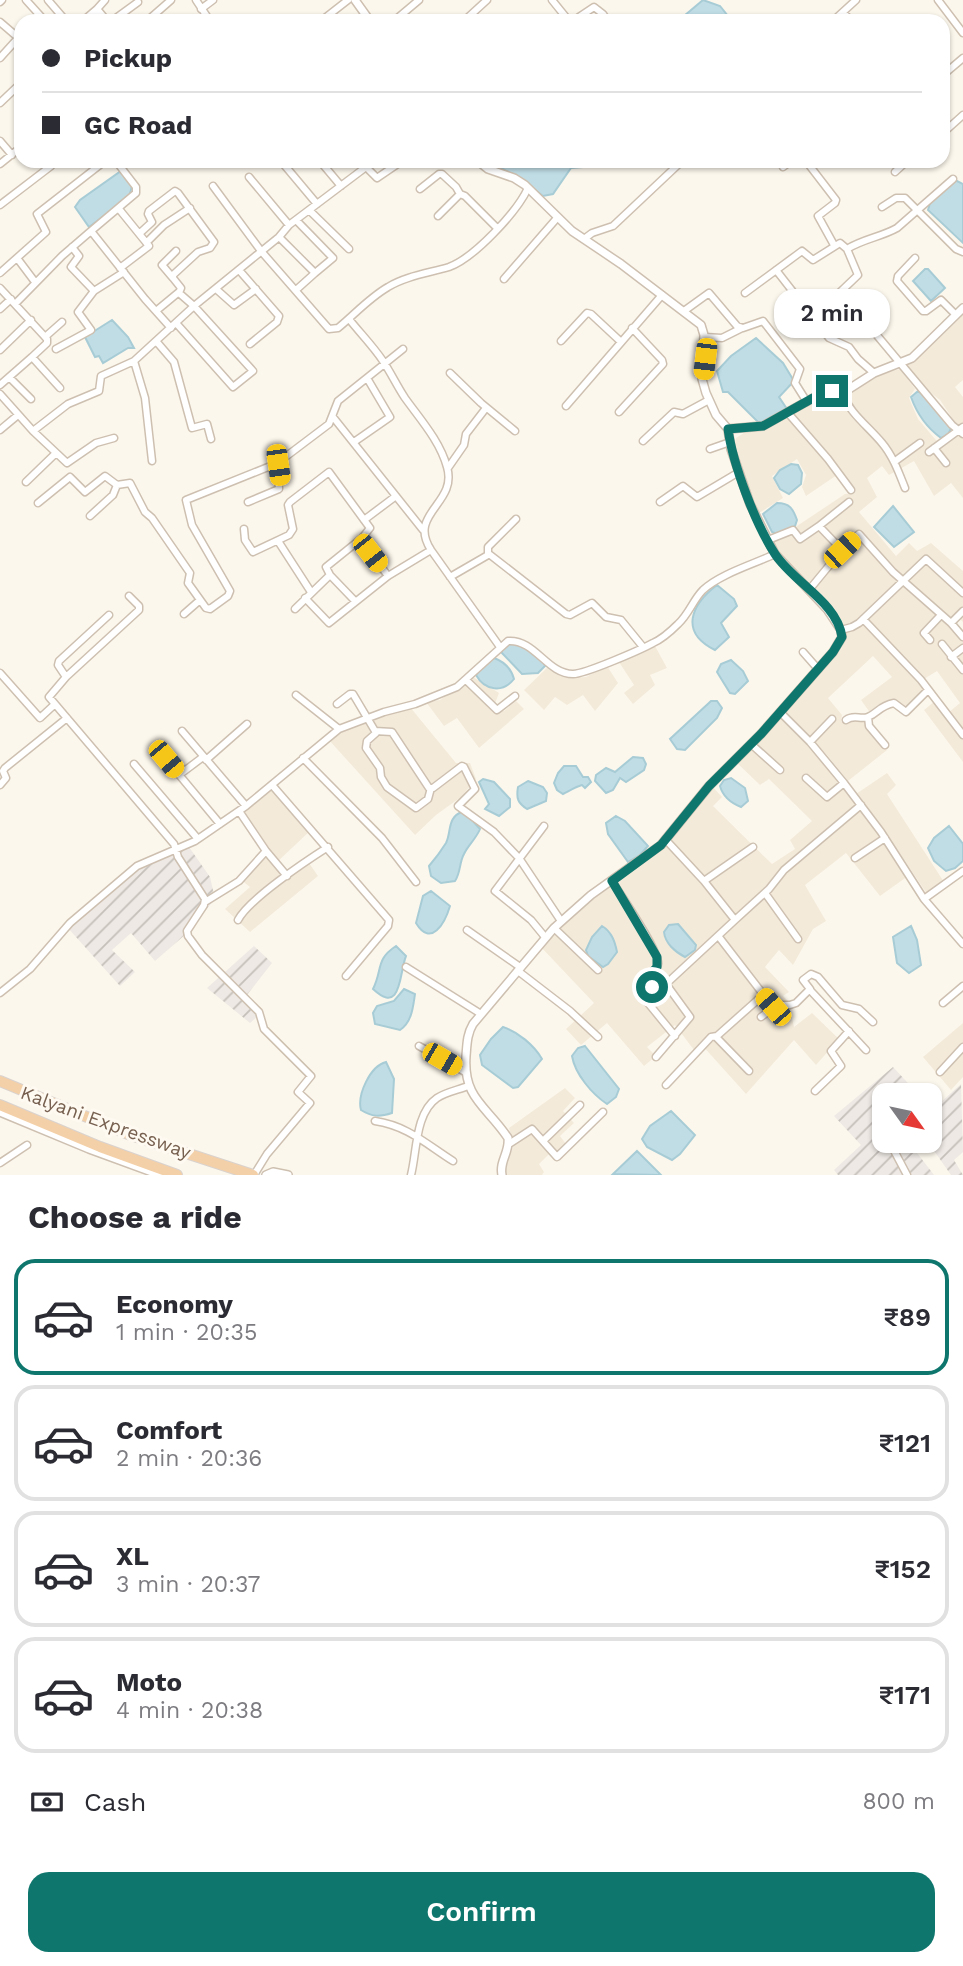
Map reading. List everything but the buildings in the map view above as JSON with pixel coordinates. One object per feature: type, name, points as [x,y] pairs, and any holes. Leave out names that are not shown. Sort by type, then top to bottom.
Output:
[{"type":"highway","name":"Kalyani Expressway","points":[[0,1081],[128,1133],[253,1175]]},
{"type":"highway","name":"Kalyani Expressway","points":[[0,1105],[100,1147],[177,1175]]},
{"type":"street","points":[[26,0],[39,14]]},
{"type":"street","points":[[48,0],[60,14]]},
{"type":"street","points":[[91,14],[105,0]]},
{"type":"street","points":[[155,14],[172,0]]},
{"type":"street","points":[[196,0],[204,14]]},
{"type":"street","points":[[201,9],[213,0]]},
{"type":"street","points":[[330,14],[348,0]]},
{"type":"street","points":[[402,14],[419,0]]},
{"type":"street","points":[[472,14],[487,0]]},
{"type":"street","points":[[552,0],[565,14]]},
{"type":"street","points":[[843,12],[856,0]]},
{"type":"street","points":[[938,0],[949,14]]},
{"type":"street","points":[[120,14],[138,2]]},
{"type":"street","points":[[583,14],[594,8],[603,14]]},
{"type":"street","points":[[97,9],[102,14]]},
{"type":"street","points":[[950,16],[963,33]]},
{"type":"street","points":[[0,22],[14,34]]},
{"type":"street","points":[[0,58],[14,45]]},
{"type":"street","points":[[0,103],[14,90]]},
{"type":"street","points":[[0,141],[12,155],[0,164]]},
{"type":"street","points":[[0,205],[48,168]]},
{"type":"street","points":[[0,273],[46,231],[37,214],[95,168]]},
{"type":"street","points":[[0,309],[36,282],[72,247],[132,198],[137,190],[122,168]]},
{"type":"street","points":[[287,168],[317,204]]},
{"type":"street","points":[[326,168],[341,186]]},
{"type":"street","points":[[33,431],[68,404],[99,391],[101,376],[134,361],[194,306],[279,237],[289,225],[361,168]]},
{"type":"street","points":[[369,168],[377,178],[392,168]]},
{"type":"street","points":[[487,168],[514,178],[584,240],[621,264],[701,325],[704,337],[702,379],[716,415],[728,429],[750,504],[775,554],[827,609],[841,629],[842,637],[839,645],[751,744],[709,786],[666,840],[591,895],[561,921],[481,1014],[468,1035],[465,1072],[468,1086],[508,1138],[509,1144],[502,1161],[502,1175]]},
{"type":"street","points":[[584,240],[592,233],[613,226],[675,168]]},
{"type":"street","points":[[811,168],[836,200],[818,216],[834,245]]},
{"type":"street","points":[[895,172],[899,168]]},
{"type":"street","points":[[420,189],[442,174],[497,228]]},
{"type":"street","points":[[249,177],[289,225]]},
{"type":"street","points":[[846,249],[870,237],[892,231],[919,211],[953,179]]},
{"type":"street","points":[[213,186],[261,251],[329,329],[338,328],[390,286],[452,266],[467,257],[497,228],[523,198],[527,188]]},
{"type":"street","points":[[140,233],[152,222],[149,211],[175,191],[213,239],[213,244],[206,251],[198,252],[173,278]]},
{"type":"street","points":[[438,216],[460,194]]},
{"type":"street","points":[[882,208],[902,197],[956,249],[963,252]]},
{"type":"street","points":[[147,242],[164,225],[190,208]]},
{"type":"street","points":[[56,349],[90,331],[78,312],[94,291],[148,247],[147,242],[119,209]]},
{"type":"street","points":[[309,211],[349,249]]},
{"type":"street","points":[[504,279],[557,218]]},
{"type":"street","points":[[296,220],[333,258],[296,290]]},
{"type":"street","points":[[91,231],[156,311],[233,387],[252,373],[252,369],[179,292]]},
{"type":"street","points":[[279,237],[315,273]]},
{"type":"street","points":[[745,293],[802,251],[813,260],[834,245],[842,243],[858,275],[835,297]]},
{"type":"street","points":[[72,247],[79,257],[71,267],[94,291]]},
{"type":"street","points":[[156,311],[181,288],[162,265],[176,251]]},
{"type":"street","points":[[16,258],[36,282]]},
{"type":"street","points":[[915,258],[898,276],[897,281],[923,311],[941,300],[956,315]]},
{"type":"street","points":[[239,270],[278,313],[279,319],[250,344]]},
{"type":"street","points":[[776,270],[829,338],[849,347],[874,373]]},
{"type":"street","points":[[0,288],[32,320],[47,342],[0,385]]},
{"type":"street","points":[[216,289],[234,305],[256,289]]},
{"type":"street","points":[[684,312],[709,293],[737,327],[742,328]]},
{"type":"street","points":[[566,406],[662,295]]},
{"type":"street","points":[[728,429],[763,426],[807,402],[832,391],[849,389],[874,373],[912,358],[963,308]]},
{"type":"street","points":[[561,341],[587,313],[620,341]]},
{"type":"street","points":[[349,319],[385,364],[432,435],[448,468],[448,482],[444,493],[426,519],[423,530]]},
{"type":"street","points":[[0,350],[32,320]]},
{"type":"street","points":[[704,337],[722,338],[763,321],[800,369],[795,383],[807,402]]},
{"type":"street","points":[[45,337],[62,322]]},
{"type":"street","points":[[870,327],[961,431],[931,450],[946,463]]},
{"type":"street","points":[[619,412],[663,364],[632,328]]},
{"type":"street","points":[[156,341],[174,362],[191,428],[207,424],[211,439]]},
{"type":"street","points":[[117,485],[129,482],[132,485],[145,512],[190,573],[188,582],[210,609],[228,596],[230,591],[192,525],[186,500],[278,463],[329,424],[334,417],[337,403],[403,349]]},
{"type":"street","points":[[32,357],[60,388]]},
{"type":"street","points":[[134,361],[144,394],[152,461]]},
{"type":"street","points":[[450,373],[486,408],[515,431]]},
{"type":"street","points":[[9,377],[31,399]]},
{"type":"street","points":[[354,443],[390,417],[368,378]]},
{"type":"street","points":[[841,391],[857,419],[883,444],[905,488]]},
{"type":"street","points":[[0,394],[33,431],[69,463],[96,443],[114,438]]},
{"type":"street","points":[[643,440],[676,411],[682,414],[709,400]]},
{"type":"street","points":[[448,468],[464,445],[466,434],[486,408]]},
{"type":"street","points":[[788,413],[851,489]]},
{"type":"street","points":[[0,430],[18,415]]},
{"type":"street","points":[[334,417],[423,530],[431,550],[500,647]]},
{"type":"street","points":[[710,449],[730,442]]},
{"type":"street","points":[[894,462],[920,443]]},
{"type":"street","points":[[26,482],[56,453]]},
{"type":"street","points":[[248,502],[280,488],[278,463]]},
{"type":"street","points":[[244,528],[245,540],[253,552],[278,541],[293,531],[288,505],[290,502],[329,472],[370,530],[326,567],[330,575],[355,601]]},
{"type":"street","points":[[660,502],[683,486],[697,498],[739,472]]},
{"type":"street","points":[[38,503],[70,477],[85,492],[105,476],[117,485]]},
{"type":"street","points":[[90,516],[113,495],[117,485]]},
{"type":"street","points":[[364,520],[396,496]]},
{"type":"street","points":[[768,540],[793,530],[800,539],[849,502]]},
{"type":"street","points":[[516,519],[488,547],[489,554],[566,614],[570,615],[592,603],[606,617],[621,621],[643,647]]},
{"type":"street","points":[[819,526],[842,550]]},
{"type":"street","points":[[809,590],[859,534],[903,581],[963,637]]},
{"type":"street","points":[[362,538],[388,576]]},
{"type":"street","points":[[278,541],[311,592]]},
{"type":"street","points":[[305,598],[328,623],[388,576],[431,550]]},
{"type":"street","points":[[450,577],[489,554]]},
{"type":"street","points":[[0,993],[30,969],[70,923],[113,883],[147,859],[198,839],[242,809],[339,729],[440,695],[466,680],[500,647],[510,641],[523,643],[555,668],[573,674],[589,670],[656,641],[679,623],[703,589],[775,554]]},
{"type":"street","points":[[841,629],[852,627],[863,619],[926,559],[963,593]]},
{"type":"street","points":[[295,608],[330,575]]},
{"type":"street","points":[[129,596],[139,610],[49,695],[54,705],[176,849],[205,902]]},
{"type":"street","points":[[184,614],[200,600]]},
{"type":"street","points":[[951,623],[963,611]]},
{"type":"street","points":[[66,677],[58,665],[59,661],[109,615]]},
{"type":"street","points":[[930,640],[925,633],[941,615]]},
{"type":"street","points":[[863,619],[929,690],[963,735]]},
{"type":"street","points":[[942,644],[963,670]]},
{"type":"street","points":[[951,657],[963,648]]},
{"type":"street","points":[[803,652],[818,669]]},
{"type":"street","points":[[0,673],[40,719],[54,705]]},
{"type":"street","points":[[466,680],[497,710],[514,696]]},
{"type":"street","points":[[846,720],[851,717],[868,717],[883,705],[894,703],[906,712],[929,690]]},
{"type":"street","points":[[337,704],[352,694],[376,733]]},
{"type":"street","points":[[296,695],[339,729]]},
{"type":"street","points":[[780,712],[810,742],[844,783],[885,838],[924,899],[963,944]]},
{"type":"street","points":[[868,717],[869,726],[885,745]]},
{"type":"street","points":[[0,785],[6,778],[4,769],[67,718]]},
{"type":"street","points":[[810,742],[832,719]]},
{"type":"street","points":[[179,775],[204,759],[247,724]]},
{"type":"street","points":[[182,731],[242,809],[266,851],[287,876]]},
{"type":"street","points":[[431,789],[414,768],[392,732],[376,733],[367,741],[366,748],[380,768],[380,777],[389,789],[416,808],[428,799],[431,789],[464,767],[475,789],[458,806],[494,832],[519,858],[561,921]]},
{"type":"street","points":[[751,744],[780,770]]},
{"type":"street","points":[[303,758],[382,838],[416,882]]},
{"type":"street","points":[[166,759],[220,824]]},
{"type":"street","points":[[134,764],[198,839]]},
{"type":"street","points":[[806,778],[827,797],[844,783]]},
{"type":"street","points":[[272,785],[328,847],[389,922],[346,976]]},
{"type":"street","points":[[656,1057],[690,1020],[690,1014],[666,984],[719,937],[801,855],[861,806]]},
{"type":"street","points":[[544,826],[495,891],[531,920],[545,937]]},
{"type":"street","points":[[855,858],[885,838]]},
{"type":"street","points":[[666,840],[735,920]]},
{"type":"street","points":[[238,920],[241,914],[287,876],[328,847]]},
{"type":"street","points":[[704,881],[753,847]]},
{"type":"street","points":[[253,1175],[267,1153],[310,1103],[298,1091],[311,1076],[264,1029],[258,1012],[202,955],[187,934],[205,902],[239,881],[266,851]]},
{"type":"street","points":[[924,899],[963,872]]},
{"type":"street","points":[[612,881],[658,961],[656,969],[648,976],[652,988],[644,998],[675,1036]]},
{"type":"street","points":[[765,893],[798,939]]},
{"type":"street","points":[[554,929],[598,970]]},
{"type":"street","points":[[467,930],[519,969],[598,1037]]},
{"type":"street","points":[[719,937],[773,1007]]},
{"type":"street","points":[[406,967],[481,1014]]},
{"type":"street","points":[[866,1050],[803,980],[813,974],[842,1005],[859,1009],[873,1022]]},
{"type":"street","points":[[943,1003],[963,986]]},
{"type":"street","points":[[761,1017],[779,1004],[792,1005],[810,990]]},
{"type":"street","points":[[666,1085],[711,1037],[716,1037],[763,995]]},
{"type":"street","points":[[815,1091],[841,1066],[831,1051],[849,1031]]},
{"type":"street","points":[[716,1037],[748,1071]]},
{"type":"street","points":[[419,1046],[465,1072]]},
{"type":"street","points":[[940,1072],[963,1046]]},
{"type":"street","points":[[411,1175],[422,1118],[434,1100],[468,1086]]},
{"type":"street","points":[[543,1141],[580,1105]]},
{"type":"street","points":[[0,1112],[160,1175]]},
{"type":"street","points":[[509,1144],[531,1129],[557,1157],[603,1112]]},
{"type":"street","points":[[375,1121],[389,1123],[419,1135],[453,1161]]},
{"type":"street","points":[[0,1163],[27,1145]]},
{"type":"street","points":[[895,1153],[907,1175]]},
{"type":"street","points":[[266,1175],[273,1172],[288,1175]]},
{"type":"shaded area","points":[[963,312],[963,380],[955,387],[963,397],[963,431],[940,400],[920,384],[905,365],[919,356]]},
{"type":"shaded area","points":[[900,369],[915,389],[909,398],[918,419],[941,446],[959,434],[963,437],[963,498],[951,483],[934,496],[914,461],[889,475],[882,466],[867,478],[877,497],[859,512],[896,556],[909,543],[917,551],[931,543],[963,571],[963,622],[957,616],[950,622],[904,579],[855,625],[844,628],[779,556],[773,542],[791,533],[794,528],[845,494],[855,493],[792,413],[833,394],[852,392],[874,376]]},
{"type":"shaded area","points":[[788,415],[837,475],[806,496],[802,487],[806,475],[797,459],[772,476],[783,498],[759,513],[733,451],[736,438]]},
{"type":"shaded area","points":[[904,585],[963,638],[963,731],[949,712],[960,703],[937,671],[924,679],[927,691],[906,712],[894,701],[871,714],[861,700],[892,677],[873,656],[828,698],[842,715],[841,722],[866,719],[867,728],[887,750],[848,781],[827,755],[783,712],[792,698],[832,661],[842,648],[846,632],[865,620]]},
{"type":"shaded area","points":[[654,644],[667,668],[650,675],[655,685],[633,704],[624,693],[634,685],[617,659]]},
{"type":"shaded area","points":[[607,666],[618,683],[595,711],[583,695],[567,705],[555,697],[544,710],[524,690],[548,667],[569,678],[586,677]]},
{"type":"shaded area","points":[[473,677],[499,693],[494,706],[504,711],[516,701],[524,709],[479,748],[457,718],[444,726],[426,702],[440,700]]},
{"type":"shaded area","points":[[935,701],[963,735],[963,762],[924,710]]},
{"type":"shaded area","points":[[410,707],[456,763],[470,763],[476,779],[461,797],[415,835],[328,739],[346,726]]},
{"type":"shaded area","points":[[779,716],[823,760],[855,800],[908,876],[880,896],[846,853],[805,885],[826,921],[813,929],[793,965],[779,950],[765,967],[789,992],[783,996],[788,1001],[794,1027],[812,1013],[839,1039],[816,1065],[794,1040],[746,1094],[701,1044],[694,1050],[675,1025],[647,1047],[656,1056],[644,1066],[607,1023],[581,1045],[566,1029],[594,1003],[539,945],[570,915],[663,848],[711,785],[722,797],[713,806],[772,864],[795,849],[790,840],[812,821],[769,779],[760,785],[736,762]]},
{"type":"shaded area","points":[[887,773],[896,785],[887,794],[944,882],[927,894],[885,831],[856,794]]},
{"type":"shaded area","points":[[272,788],[311,830],[275,864],[288,877],[309,863],[318,876],[250,932],[225,909],[250,887],[240,879],[270,851],[242,813]]},
{"type":"shaded area","points":[[189,847],[210,877],[215,899],[187,933],[155,961],[131,933],[112,950],[135,972],[120,986],[67,927],[143,862]]},
{"type":"shaded area","points":[[254,946],[272,963],[243,1000],[259,1015],[250,1023],[207,988]]},
{"type":"shaded area","points":[[963,1023],[963,1077],[951,1090],[923,1057]]},
{"type":"shaded area","points":[[893,1067],[908,1083],[874,1083]]},
{"type":"shaded area","points":[[872,1084],[872,1153],[917,1153],[934,1175],[838,1175],[834,1170],[861,1145],[834,1116]]},
{"type":"shaded area","points":[[961,1084],[963,1152],[954,1160],[963,1175],[951,1175],[936,1153],[942,1153],[942,1101]]},
{"type":"shaded area","points":[[565,1088],[575,1098],[563,1111],[574,1123],[560,1136],[566,1144],[556,1156],[552,1151],[539,1164],[544,1172],[542,1175],[504,1175],[503,1171],[514,1145],[509,1128]]},
{"type":"water","points":[[703,0],[720,6],[726,14],[686,14]]},
{"type":"water","points":[[501,168],[571,168],[553,194],[543,196]]},
{"type":"water","points":[[121,171],[132,186],[129,197],[89,227],[75,207],[80,200]]},
{"type":"water","points":[[955,180],[963,184],[963,243],[928,210],[930,203]]},
{"type":"water","points":[[925,269],[945,288],[931,301],[913,281]]},
{"type":"water","points":[[112,320],[134,348],[128,348],[103,363],[99,356],[95,357],[85,337]]},
{"type":"water","points":[[756,338],[783,363],[794,381],[779,397],[787,409],[760,424],[728,392],[723,392],[717,371],[731,356]]},
{"type":"water","points":[[918,391],[929,399],[951,428],[948,435],[941,438],[923,420],[911,397]]},
{"type":"water","points":[[791,464],[798,465],[802,473],[801,484],[789,494],[780,489],[774,478],[780,470]]},
{"type":"water","points":[[777,503],[790,507],[797,520],[795,526],[778,534],[772,532],[763,514]]},
{"type":"water","points":[[893,506],[914,532],[894,547],[874,527]]},
{"type":"water","points":[[717,585],[734,599],[737,606],[721,623],[729,637],[715,650],[696,635],[693,618],[701,601]]},
{"type":"water","points":[[511,641],[536,653],[545,666],[538,673],[522,674],[502,653],[502,646]]},
{"type":"water","points":[[494,658],[507,666],[514,679],[505,687],[489,687],[476,675],[483,665]]},
{"type":"water","points":[[731,660],[743,671],[748,681],[735,694],[730,693],[717,672],[721,664]]},
{"type":"water","points":[[711,701],[717,701],[722,708],[717,718],[685,750],[677,749],[670,739]]},
{"type":"water","points":[[633,757],[643,758],[646,764],[644,770],[626,782],[620,778],[613,790],[606,793],[595,781],[596,775],[606,768],[615,772]]},
{"type":"water","points":[[564,766],[576,766],[583,777],[588,777],[591,782],[585,788],[582,785],[563,794],[557,790],[554,783]]},
{"type":"water","points":[[731,778],[745,788],[748,801],[741,807],[728,799],[720,786],[724,780]]},
{"type":"water","points":[[483,779],[494,782],[510,799],[510,807],[499,816],[485,809],[489,804],[479,782]]},
{"type":"water","points":[[528,781],[543,787],[547,793],[546,801],[527,809],[520,803],[517,795],[518,787]]},
{"type":"water","points":[[464,811],[480,829],[464,854],[455,881],[441,883],[431,876],[429,866],[446,843],[454,817]]},
{"type":"water","points":[[616,816],[625,821],[648,846],[639,856],[628,862],[608,834],[606,823]]},
{"type":"water","points":[[949,826],[963,844],[963,861],[946,871],[934,861],[928,848],[934,838]]},
{"type":"water","points":[[431,891],[450,906],[437,930],[427,933],[416,923],[423,896]]},
{"type":"water","points":[[678,924],[696,945],[695,950],[685,957],[671,947],[664,932],[669,925]]},
{"type":"water","points":[[602,926],[611,934],[617,952],[603,967],[588,956],[586,950],[592,937]]},
{"type":"water","points":[[911,926],[917,940],[921,965],[909,973],[897,963],[893,937]]},
{"type":"water","points":[[396,946],[406,956],[398,989],[389,998],[373,989],[382,960]]},
{"type":"water","points":[[404,989],[415,994],[411,1014],[404,1027],[400,1030],[375,1024],[373,1013],[377,1006],[394,1001]]},
{"type":"water","points":[[503,1027],[525,1040],[542,1059],[518,1087],[513,1088],[482,1065],[480,1055]]},
{"type":"water","points":[[585,1046],[619,1089],[616,1097],[607,1104],[585,1083],[574,1063],[572,1056],[578,1048]]},
{"type":"water","points":[[386,1062],[394,1079],[392,1113],[372,1115],[361,1110],[363,1089],[375,1069]]},
{"type":"water","points":[[671,1111],[695,1135],[672,1160],[647,1147],[642,1139],[650,1126]]},
{"type":"water","points":[[637,1151],[661,1175],[613,1174]]},
{"type":"route","points":[[652,987],[647,978],[657,967],[657,957],[612,881],[666,840],[709,786],[761,734],[833,652],[842,637],[841,629],[827,609],[775,554],[750,504],[730,449],[728,429],[763,426],[813,398],[832,391]]}]
